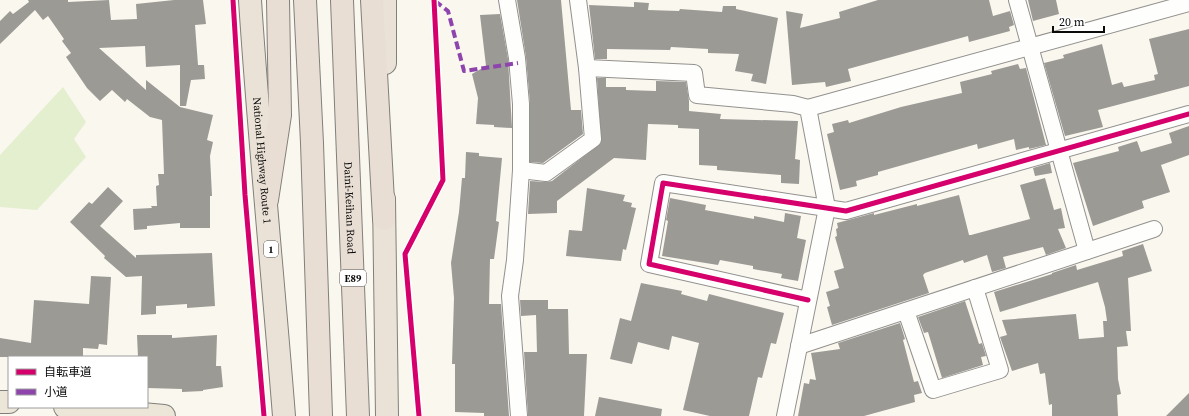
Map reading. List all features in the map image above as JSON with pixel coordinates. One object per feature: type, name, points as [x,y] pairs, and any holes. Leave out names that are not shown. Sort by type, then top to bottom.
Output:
[{"type":"highway","name":"National Highway Route 1","points":[[250,0],[284,416]]},
{"type":"highway","points":[[267,200],[280,115],[278,0]]},
{"type":"highway","points":[[306,0],[321,416]]},
{"type":"highway","name":"Daini-Keihan Road","points":[[342,0],[358,416]]},
{"type":"highway","points":[[372,0],[384,219]]},
{"type":"highway","points":[[385,0],[384,219],[387,416]]},
{"type":"main road","points":[[76,408],[164,416]]},
{"type":"street","points":[[507,0],[517,58],[521,104],[521,170],[516,260],[510,296],[519,416]]},
{"type":"street","points":[[521,170],[546,173],[593,139],[587,68],[578,0]]},
{"type":"street","points":[[1017,0],[1087,251]]},
{"type":"street","points":[[587,68],[694,73],[697,95],[793,104],[808,108],[1189,3]]},
{"type":"street","points":[[785,416],[827,208],[808,108]]},
{"type":"street","points":[[808,300],[649,264],[663,183],[846,211],[1189,114]]},
{"type":"street","points":[[800,346],[1154,229]]},
{"type":"street","points":[[906,311],[933,390],[1000,370],[975,288]]},
{"type":"green space","points":[[63,87],[86,122],[74,139],[86,157],[37,210],[0,207],[0,155]]},
{"type":"building","points":[[28,0],[68,0],[68,2],[109,0],[111,20],[137,19],[136,4],[174,0],[203,0],[206,24],[195,25],[198,65],[204,65],[205,79],[191,80],[186,106],[180,106],[180,65],[146,67],[145,46],[99,48],[146,90],[146,80],[180,107],[213,115],[207,140],[213,142],[210,156],[212,196],[210,196],[210,228],[180,228],[180,223],[147,226],[147,229],[134,230],[133,209],[152,208],[151,206],[157,206],[156,186],[159,185],[158,174],[164,174],[162,120],[150,117],[127,99],[125,102],[112,90],[100,101],[87,88],[66,57],[71,53],[62,41],[64,39],[48,16],[43,20],[35,10],[0,44],[0,21],[10,11],[13,14],[29,2]]},
{"type":"building","points":[[517,0],[561,0],[571,110],[581,110],[583,134],[543,163],[530,162],[530,103],[526,57]]},
{"type":"building","points":[[878,0],[989,0],[993,16],[1010,11],[1014,25],[1009,27],[1010,31],[969,42],[968,36],[848,69],[851,81],[826,87],[825,82],[792,85],[786,11],[803,14],[800,28],[840,18],[839,12]]},
{"type":"building","points":[[1028,0],[1056,0],[1059,14],[1033,21]]},
{"type":"building","points":[[634,2],[649,3],[648,10],[679,11],[680,9],[722,12],[723,6],[736,6],[736,9],[778,18],[766,84],[751,81],[753,74],[735,71],[739,54],[708,53],[708,49],[671,47],[670,50],[607,49],[607,59],[595,59],[589,5],[634,7]]},
{"type":"building","points":[[500,14],[508,59],[512,128],[476,124],[478,98],[472,74],[486,66],[480,15]]},
{"type":"building","points":[[1189,29],[1189,86],[1098,110],[1103,127],[1065,136],[1044,63],[1064,58],[1063,55],[1102,44],[1112,85],[1122,82],[1124,87],[1155,80],[1154,75],[1158,74],[1149,39]]},
{"type":"building","points":[[1018,64],[1020,69],[1026,68],[1046,145],[1016,150],[1014,139],[978,149],[977,144],[878,172],[878,175],[856,181],[857,186],[840,190],[827,134],[834,132],[832,124],[848,120],[849,123],[901,107],[962,93],[960,82],[992,74],[991,71]]},
{"type":"building","points":[[597,78],[606,78],[606,87],[626,87],[626,90],[656,91],[656,81],[686,82],[689,111],[721,114],[720,119],[798,121],[795,159],[800,160],[799,184],[781,183],[781,175],[717,170],[717,166],[699,165],[699,129],[678,128],[678,125],[648,124],[646,160],[614,158],[557,201],[557,213],[528,214],[530,181],[552,181],[601,143]]},
{"type":"building","points":[[1189,126],[1189,155],[1161,165],[1170,192],[1142,201],[1144,208],[1093,226],[1073,163],[1119,151],[1118,147],[1137,141],[1141,152],[1172,143],[1169,133]]},
{"type":"building","points":[[466,152],[479,153],[479,156],[502,158],[496,221],[499,222],[494,259],[490,259],[489,304],[501,304],[509,416],[484,416],[484,413],[455,412],[455,364],[452,364],[454,298],[451,263],[459,212],[462,178],[465,178]]},
{"type":"building","points":[[1050,163],[1052,173],[1035,176],[1033,168]]},
{"type":"building","points":[[1045,178],[1054,210],[1061,208],[1065,228],[1058,229],[1066,248],[1046,255],[1043,247],[1003,257],[1006,268],[992,272],[987,255],[964,263],[963,260],[925,273],[923,275],[929,293],[832,325],[827,307],[830,306],[826,292],[839,288],[834,271],[844,268],[835,237],[837,236],[837,223],[874,213],[874,215],[917,204],[917,206],[959,195],[969,235],[971,235],[1030,219],[1020,185]]},
{"type":"building","points":[[108,187],[123,201],[100,226],[136,258],[136,255],[212,253],[215,306],[187,308],[187,304],[156,306],[156,314],[141,315],[142,276],[126,277],[104,258],[105,256],[70,222],[89,202],[92,204]]},
{"type":"building","points":[[587,188],[625,195],[623,201],[632,203],[631,207],[636,208],[626,250],[623,249],[621,261],[566,256],[569,230],[582,231]]},
{"type":"building","points":[[670,198],[706,205],[705,210],[754,219],[754,216],[784,222],[785,213],[801,216],[797,238],[806,240],[798,281],[781,278],[782,274],[753,269],[753,266],[720,260],[718,265],[662,256]]},
{"type":"building","points":[[1143,244],[1152,271],[1128,278],[1131,331],[1126,331],[1128,346],[1117,347],[1118,379],[1121,394],[1117,395],[1118,416],[1052,416],[1052,404],[1049,405],[1045,373],[1040,374],[1038,363],[1012,371],[1000,337],[1007,335],[1002,320],[1076,314],[1079,339],[1104,337],[1103,321],[1107,321],[1098,282],[1000,312],[994,292],[1076,265],[1077,270],[1123,256],[1122,251]]},
{"type":"building","points":[[91,276],[111,277],[107,345],[99,344],[98,349],[83,348],[83,356],[0,357],[0,338],[31,343],[34,300],[89,304]]},
{"type":"building","points":[[641,283],[682,291],[681,294],[707,301],[709,294],[784,313],[776,344],[771,343],[762,378],[758,377],[749,416],[710,416],[683,410],[699,343],[672,336],[669,350],[638,342],[632,364],[610,359],[620,318],[631,321]]},
{"type":"building","points":[[520,300],[548,300],[548,309],[568,309],[569,354],[587,354],[584,416],[528,416],[524,352],[537,352],[536,315],[521,316]]},
{"type":"building","points":[[965,301],[979,344],[982,343],[986,356],[981,357],[983,365],[942,378],[928,332],[924,333],[918,317]]},
{"type":"building","points":[[900,323],[914,382],[918,381],[922,393],[914,395],[915,402],[864,416],[798,416],[804,383],[809,384],[810,379],[816,380],[811,353],[840,349],[838,343]]},
{"type":"building","points":[[137,335],[172,335],[172,338],[217,335],[216,366],[221,366],[223,387],[203,391],[182,392],[182,389],[148,388],[148,356],[138,356]]},
{"type":"building","points":[[1189,393],[1189,416],[1166,416]]},
{"type":"building","points":[[599,397],[662,409],[661,416],[595,416]]},
{"type":"marked path","points":[[435,1],[448,11],[464,71],[518,63]]},
{"type":"cycle path","points":[[233,0],[245,195],[264,416]]},
{"type":"cycle path","points":[[419,416],[405,254],[443,180],[434,0]]},
{"type":"cycle path","points":[[808,300],[649,264],[663,183],[846,211],[1189,114]]}]
